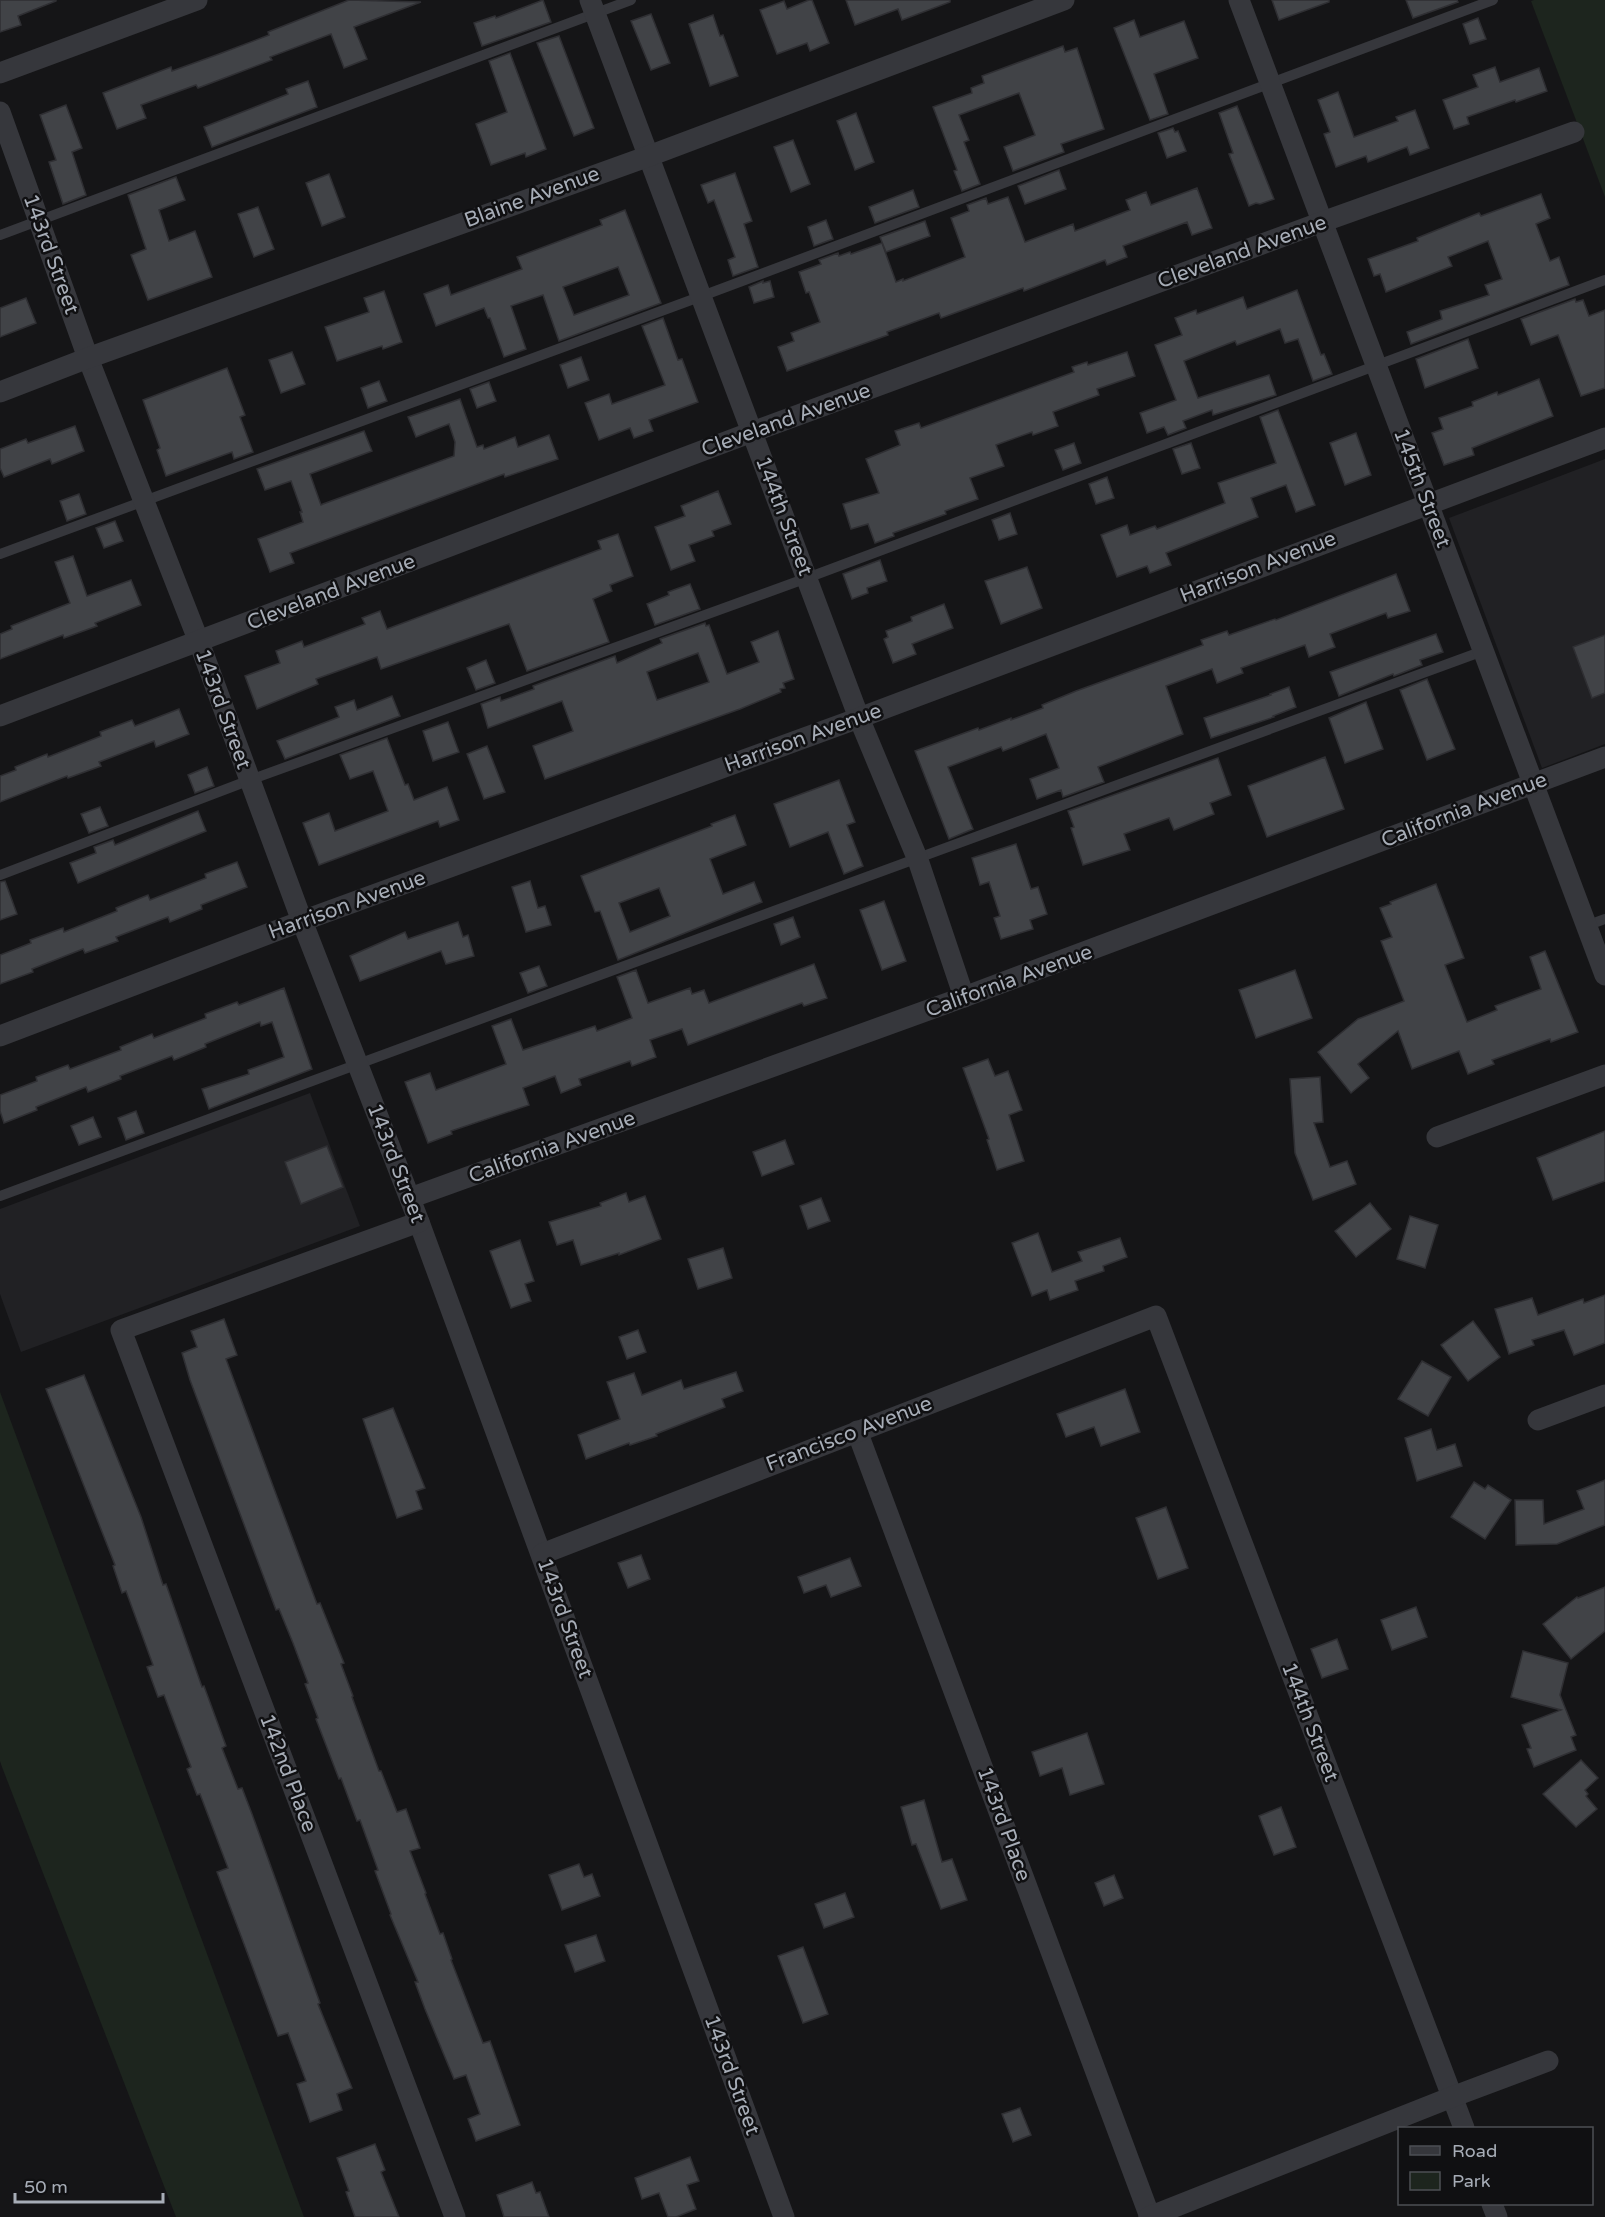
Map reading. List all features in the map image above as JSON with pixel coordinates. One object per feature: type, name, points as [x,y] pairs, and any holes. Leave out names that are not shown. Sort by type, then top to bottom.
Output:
[{"type":"street","points":[[0,74],[197,0]]},
{"type":"street","name":"Blaine Avenue","points":[[0,392],[88,358],[649,156],[1064,0]]},
{"type":"street","name":"145th Street","points":[[1239,0],[1533,784],[1596,923],[1605,975]]},
{"type":"street","name":"144th Street","points":[[593,7],[859,718],[918,860],[964,998]]},
{"type":"street","name":"143rd Street","points":[[0,112],[88,358],[199,642],[302,921],[419,1222],[784,2217]]},
{"type":"street","name":"Cleveland Avenue","points":[[0,716],[752,432],[1322,222],[1574,132]]},
{"type":"street","name":"Harrison Avenue","points":[[0,1036],[302,921],[859,718],[1605,438]]},
{"type":"street","name":"California Avenue","points":[[410,1198],[964,998],[1605,757]]},
{"type":"street","points":[[1437,1137],[1605,1075]]},
{"type":"street","name":"142nd Place","points":[[419,1222],[121,1330],[455,2217]]},
{"type":"street","name":"144th Street","points":[[1156,1316],[1464,2127]]},
{"type":"street","name":"Francisco Avenue","points":[[542,1554],[1156,1316]]},
{"type":"street","points":[[1538,1420],[1605,1395]]},
{"type":"street","name":"143rd Place","points":[[857,1431],[1150,2217]]},
{"type":"street","points":[[1150,2217],[1548,2061]]},
{"type":"lane","points":[[0,235],[593,7],[631,0]]},
{"type":"lane","points":[[0,554],[702,296],[1493,0]]},
{"type":"lane","points":[[0,875],[250,780],[807,578],[1605,280]]},
{"type":"lane","points":[[0,1196],[1483,651]]},
{"type":"shaded area","points":[[1605,459],[1605,744],[1542,768],[1449,518]]},
{"type":"shaded area","points":[[310,1093],[360,1226],[21,1352],[0,1294],[0,1209]]},
{"type":"green space","points":[[1605,0],[1605,197],[1531,1]]},
{"type":"green space","points":[[0,1392],[304,2217],[176,2217],[2,1767],[0,1761]]},
{"type":"building","points":[[0,0],[56,1],[18,16],[21,25],[0,32]]},
{"type":"building","points":[[349,0],[421,2],[354,27],[367,59],[344,68],[331,34],[270,57],[272,60],[198,88],[196,85],[141,105],[146,118],[117,129],[103,93],[171,67],[172,71],[219,54]]},
{"type":"building","points":[[543,0],[551,22],[482,46],[474,23],[495,16],[496,18]]},
{"type":"building","points":[[812,0],[829,43],[810,51],[807,43],[777,54],[760,10],[784,1],[787,9]]},
{"type":"building","points":[[846,0],[950,0],[950,2],[902,20],[898,9],[855,25]]},
{"type":"building","points":[[1272,0],[1329,0],[1329,2],[1279,20]]},
{"type":"building","points":[[1406,0],[1457,0],[1458,2],[1413,18]]},
{"type":"building","points":[[651,14],[670,63],[651,70],[631,21]]},
{"type":"building","points":[[713,15],[738,76],[710,86],[689,24]]},
{"type":"building","points":[[1478,18],[1486,39],[1470,44],[1463,24]]},
{"type":"building","points":[[1134,20],[1140,37],[1184,21],[1198,58],[1154,74],[1168,114],[1150,120],[1114,28]]},
{"type":"building","points":[[559,36],[594,128],[574,136],[537,43]]},
{"type":"building","points":[[1063,46],[1065,52],[1077,48],[1104,129],[1061,144],[1064,152],[1013,171],[1004,147],[1035,135],[1019,93],[959,115],[969,140],[964,142],[980,184],[962,191],[954,171],[957,170],[933,107],[972,93],[971,88],[984,83],[982,76]]},
{"type":"building","points":[[510,53],[546,149],[526,157],[525,153],[491,165],[476,124],[507,112],[489,61]]},
{"type":"building","points":[[1495,67],[1500,82],[1539,68],[1547,91],[1467,117],[1469,124],[1454,129],[1443,100],[1478,87],[1473,75]]},
{"type":"building","points":[[308,81],[317,107],[212,147],[204,127],[288,94],[286,89]]},
{"type":"building","points":[[1338,92],[1354,137],[1398,121],[1396,117],[1415,110],[1429,148],[1410,155],[1407,147],[1368,162],[1366,156],[1336,167],[1324,134],[1330,132],[1318,100]]},
{"type":"building","points":[[66,105],[82,148],[72,152],[86,195],[63,204],[49,162],[56,160],[40,115]]},
{"type":"building","points":[[1237,106],[1274,199],[1249,206],[1229,154],[1233,153],[1219,113]]},
{"type":"building","points":[[856,113],[874,162],[855,170],[837,121]]},
{"type":"building","points":[[1173,128],[1175,132],[1178,131],[1186,151],[1167,158],[1158,133]]},
{"type":"building","points":[[793,140],[810,184],[791,192],[774,147]]},
{"type":"building","points":[[1059,170],[1066,189],[1025,204],[1018,186]]},
{"type":"building","points":[[735,173],[752,221],[744,224],[758,267],[733,276],[728,260],[735,257],[714,200],[708,203],[701,185]]},
{"type":"building","points":[[329,174],[345,217],[322,226],[306,183]]},
{"type":"building","points":[[176,177],[185,200],[159,210],[169,241],[195,231],[212,277],[148,300],[131,255],[146,249],[128,195]]},
{"type":"building","points":[[1197,188],[1212,228],[1192,235],[1187,222],[1123,246],[1127,257],[1107,265],[1105,260],[1024,291],[1023,288],[941,318],[939,313],[887,332],[888,335],[787,371],[778,347],[794,341],[791,333],[820,322],[799,272],[821,264],[819,260],[838,253],[839,256],[850,252],[851,254],[882,243],[896,282],[903,279],[903,281],[965,257],[951,218],[969,211],[967,205],[986,198],[988,204],[1008,197],[1025,242],[1073,224],[1075,231],[1130,210],[1126,200],[1146,192],[1151,205]]},
{"type":"building","points":[[913,190],[919,207],[875,223],[869,207]]},
{"type":"building","points":[[1541,194],[1550,218],[1536,224],[1550,261],[1559,257],[1569,285],[1411,344],[1407,332],[1442,319],[1440,311],[1489,295],[1485,285],[1502,279],[1488,241],[1448,257],[1452,266],[1386,292],[1380,274],[1374,276],[1368,259],[1418,241],[1417,238],[1479,213],[1481,216]]},
{"type":"building","points":[[258,207],[274,249],[254,257],[238,214]]},
{"type":"building","points":[[625,210],[661,303],[559,341],[543,295],[511,306],[526,349],[504,357],[484,308],[436,326],[424,294],[448,285],[451,295],[522,269],[517,257],[602,225],[600,220]],"holes":[[[618,267],[629,295],[574,315],[563,287]]]},
{"type":"building","points":[[826,220],[833,239],[814,246],[808,227]]},
{"type":"building","points":[[925,221],[930,236],[886,252],[880,237]]},
{"type":"building","points":[[763,281],[763,283],[770,281],[774,297],[754,303],[749,287]]},
{"type":"building","points":[[1297,290],[1321,355],[1324,354],[1332,374],[1313,381],[1298,339],[1285,343],[1280,329],[1237,345],[1235,341],[1184,361],[1198,398],[1269,375],[1276,395],[1213,415],[1212,410],[1183,421],[1186,428],[1168,435],[1164,427],[1147,433],[1140,413],[1176,400],[1155,345],[1182,335],[1175,318],[1196,310],[1197,314],[1243,297],[1247,309]]},
{"type":"building","points":[[384,291],[402,342],[337,361],[325,327],[369,312],[364,298]]},
{"type":"building","points":[[26,298],[36,323],[0,337],[0,308]]},
{"type":"building","points":[[1575,299],[1576,302],[1583,300],[1589,316],[1605,310],[1605,388],[1581,396],[1558,335],[1531,345],[1521,319]]},
{"type":"building","points":[[663,318],[678,360],[682,359],[698,402],[649,420],[653,431],[634,438],[630,428],[599,440],[585,403],[609,394],[612,404],[665,385],[642,326]]},
{"type":"building","points":[[1468,339],[1478,368],[1425,388],[1416,359]]},
{"type":"building","points":[[292,352],[305,384],[281,393],[269,360]]},
{"type":"building","points":[[1127,352],[1135,376],[1097,389],[1099,395],[1053,412],[1058,426],[1033,435],[1032,432],[996,445],[1004,466],[970,478],[978,499],[945,511],[946,514],[893,533],[894,536],[875,543],[868,524],[851,529],[843,504],[879,493],[866,459],[900,445],[895,431],[919,423],[921,428],[1074,372],[1072,367],[1087,362],[1088,365]]},
{"type":"building","points":[[581,357],[589,380],[568,388],[560,365]]},
{"type":"building","points":[[227,368],[245,415],[240,417],[253,452],[234,459],[232,452],[166,476],[157,450],[160,448],[143,400]]},
{"type":"building","points":[[1539,379],[1553,416],[1472,448],[1474,455],[1444,465],[1432,433],[1443,429],[1439,418],[1473,406],[1472,402],[1497,392],[1498,395]]},
{"type":"building","points":[[379,381],[387,401],[368,408],[361,388]]},
{"type":"building","points":[[489,382],[496,401],[477,408],[470,389]]},
{"type":"building","points":[[460,399],[477,447],[483,445],[484,449],[515,437],[518,447],[549,435],[558,459],[505,477],[504,474],[290,553],[294,563],[270,572],[258,539],[303,522],[300,512],[302,512],[291,481],[265,490],[257,469],[364,431],[372,451],[310,474],[321,505],[454,456],[455,442],[449,424],[416,437],[408,417]]},
{"type":"building","points":[[1278,410],[1315,505],[1296,512],[1286,485],[1251,498],[1258,517],[1166,553],[1171,565],[1150,573],[1147,566],[1117,577],[1101,535],[1127,525],[1130,535],[1155,526],[1157,529],[1225,503],[1218,483],[1276,463],[1260,417]]},
{"type":"building","points":[[75,426],[84,451],[52,464],[50,459],[4,477],[0,468],[0,449],[26,439],[28,443]]},
{"type":"building","points":[[1356,433],[1371,475],[1345,485],[1330,443]]},
{"type":"building","points":[[1074,443],[1081,463],[1063,470],[1055,450]]},
{"type":"building","points":[[1191,443],[1200,468],[1182,474],[1173,449]]},
{"type":"building","points":[[1107,477],[1114,498],[1096,504],[1089,484]]},
{"type":"building","points":[[718,491],[731,524],[712,531],[714,536],[689,545],[695,561],[671,570],[655,527],[685,516],[681,506]]},
{"type":"building","points":[[79,494],[86,514],[67,521],[60,501]]},
{"type":"building","points":[[1010,513],[1017,534],[999,540],[992,520]]},
{"type":"building","points":[[115,521],[123,541],[104,548],[96,528]]},
{"type":"building","points":[[618,534],[633,576],[610,585],[612,591],[593,599],[609,642],[527,671],[509,624],[381,669],[377,657],[316,679],[318,684],[257,709],[245,676],[280,663],[276,651],[302,641],[304,647],[365,624],[362,618],[380,611],[387,629],[601,549],[598,541]]},
{"type":"building","points":[[73,556],[87,596],[131,580],[141,605],[95,623],[97,626],[64,638],[63,635],[0,659],[0,634],[12,629],[11,626],[70,603],[55,562]]},
{"type":"building","points":[[880,560],[887,581],[867,588],[868,593],[852,599],[843,574]]},
{"type":"building","points":[[1027,567],[1042,608],[1001,624],[985,581]]},
{"type":"building","points":[[1396,574],[1410,611],[1388,618],[1386,613],[1330,634],[1335,647],[1309,657],[1305,645],[1241,668],[1243,673],[1217,683],[1212,669],[1166,686],[1183,734],[1098,767],[1104,782],[1063,797],[1061,790],[1037,799],[1030,779],[1059,768],[1046,734],[1003,751],[1001,747],[948,767],[973,829],[949,839],[915,751],[1043,708],[1042,705],[1076,691],[1203,645],[1201,640],[1227,631],[1229,635],[1276,620]]},
{"type":"building","points":[[690,584],[700,609],[655,625],[647,604],[669,595],[668,592]]},
{"type":"building","points":[[944,604],[953,628],[912,644],[916,654],[893,663],[884,639],[888,637],[886,631],[912,621],[911,617]]},
{"type":"building","points":[[705,623],[706,626],[709,625],[727,674],[759,662],[751,642],[778,631],[794,679],[783,683],[785,688],[780,689],[781,692],[740,709],[545,779],[533,746],[573,731],[562,701],[488,728],[481,704],[500,697],[501,701],[534,689],[533,686],[615,656],[617,663],[662,643],[660,639]],"holes":[[[698,653],[709,682],[657,700],[647,672]]]},
{"type":"building","points":[[1436,634],[1443,652],[1420,660],[1422,665],[1339,696],[1330,672]]},
{"type":"building","points":[[1605,635],[1605,693],[1592,698],[1573,647]]},
{"type":"building","points":[[486,660],[495,683],[476,690],[467,668]]},
{"type":"building","points":[[1427,679],[1455,749],[1427,760],[1400,690]]},
{"type":"building","points":[[1289,687],[1296,707],[1274,717],[1211,738],[1204,718]]},
{"type":"building","points":[[392,696],[400,716],[285,759],[277,741],[339,717],[335,707],[354,700],[357,710]]},
{"type":"building","points":[[1366,702],[1383,749],[1345,763],[1329,718]]},
{"type":"building","points":[[179,709],[189,734],[156,747],[154,741],[99,762],[101,766],[68,778],[67,776],[0,802],[0,776],[16,770],[15,767],[101,736],[100,732],[132,720],[135,726]]},
{"type":"building","points":[[448,722],[459,752],[433,761],[423,731]]},
{"type":"building","points":[[387,738],[405,785],[408,784],[414,800],[447,787],[459,820],[440,827],[438,821],[319,865],[303,823],[329,813],[335,831],[388,811],[373,771],[350,779],[340,755]]},
{"type":"building","points":[[487,746],[505,792],[484,799],[467,754]]},
{"type":"building","points":[[1325,757],[1344,809],[1267,837],[1248,786]]},
{"type":"building","points":[[1218,758],[1231,795],[1210,803],[1214,814],[1174,830],[1169,818],[1124,834],[1130,850],[1083,865],[1068,811]]},
{"type":"building","points":[[207,767],[214,786],[195,793],[188,775]]},
{"type":"building","points":[[839,780],[855,822],[847,825],[863,866],[844,874],[828,832],[790,847],[774,804]]},
{"type":"building","points":[[100,807],[108,826],[89,833],[81,814]]},
{"type":"building","points":[[198,811],[206,831],[78,883],[70,863],[96,853],[94,847],[113,840],[115,845]]},
{"type":"building","points":[[735,815],[746,845],[710,859],[723,894],[754,882],[762,902],[618,960],[600,911],[595,912],[581,876],[712,826],[711,824]],"holes":[[[659,888],[670,916],[630,932],[619,903]]]},
{"type":"building","points":[[1016,844],[1031,889],[1038,887],[1047,914],[1030,920],[1033,929],[1001,939],[994,918],[1000,916],[989,882],[980,885],[972,858]]},
{"type":"building","points":[[237,862],[247,887],[201,905],[202,909],[170,922],[168,917],[116,937],[118,941],[85,953],[83,949],[0,984],[0,955],[31,943],[30,940],[63,928],[64,932],[117,911],[116,908],[148,895],[150,900],[206,878],[205,874]]},
{"type":"building","points":[[5,881],[17,914],[0,920],[0,882]]},
{"type":"building","points":[[530,881],[538,908],[545,906],[551,925],[526,932],[512,887]]},
{"type":"building","points":[[1436,884],[1464,958],[1445,965],[1467,1022],[1497,1010],[1495,1006],[1541,989],[1530,957],[1545,951],[1578,1032],[1551,1042],[1550,1039],[1492,1060],[1494,1064],[1468,1074],[1459,1051],[1412,1069],[1398,1031],[1358,1064],[1369,1078],[1351,1093],[1318,1052],[1358,1019],[1404,1001],[1381,941],[1392,937],[1380,908]]},
{"type":"building","points":[[884,901],[906,961],[882,970],[860,910]]},
{"type":"building","points":[[793,917],[800,937],[781,945],[774,924]]},
{"type":"building","points":[[458,922],[463,937],[468,935],[474,956],[446,964],[441,951],[360,981],[350,956],[405,932],[408,939]]},
{"type":"building","points":[[814,964],[827,998],[804,1006],[802,1003],[688,1045],[682,1029],[650,1040],[656,1057],[632,1066],[630,1061],[579,1079],[581,1085],[561,1093],[555,1076],[523,1088],[529,1105],[451,1131],[452,1134],[428,1143],[405,1082],[430,1073],[436,1090],[506,1064],[492,1026],[511,1019],[523,1050],[595,1026],[597,1031],[632,1018],[617,977],[636,970],[648,1003],[690,988],[692,994],[704,990],[709,1003]]},
{"type":"building","points":[[539,966],[547,986],[528,993],[520,973]]},
{"type":"building","points":[[1295,970],[1312,1018],[1256,1038],[1239,990]]},
{"type":"building","points":[[284,988],[312,1069],[209,1109],[202,1089],[249,1074],[248,1070],[284,1057],[272,1022],[261,1026],[260,1022],[205,1044],[206,1047],[174,1060],[172,1056],[120,1076],[121,1079],[88,1092],[86,1087],[4,1123],[0,1111],[0,1095],[37,1081],[36,1077],[68,1065],[70,1069],[121,1050],[120,1047],[152,1034],[154,1038],[206,1018],[205,1014],[237,1002],[239,1005]]},
{"type":"building","points":[[988,1059],[995,1076],[1008,1071],[1022,1110],[1009,1115],[1024,1161],[997,1170],[987,1140],[989,1139],[963,1068]]},
{"type":"building","points":[[1320,1077],[1323,1122],[1314,1123],[1330,1167],[1347,1161],[1356,1184],[1313,1200],[1295,1153],[1290,1079]]},
{"type":"building","points":[[136,1111],[144,1133],[126,1140],[118,1118]]},
{"type":"building","points":[[93,1117],[101,1137],[79,1145],[71,1126]]},
{"type":"building","points":[[1605,1131],[1605,1181],[1553,1200],[1537,1158]]},
{"type":"building","points":[[785,1140],[794,1164],[762,1176],[753,1152]]},
{"type":"building","points":[[327,1146],[343,1187],[301,1204],[285,1162]]},
{"type":"building","points":[[626,1193],[629,1202],[645,1196],[661,1239],[619,1255],[619,1253],[581,1265],[573,1240],[557,1245],[549,1222],[601,1206],[600,1203]]},
{"type":"building","points":[[821,1198],[830,1221],[808,1229],[800,1206]]},
{"type":"building","points":[[1370,1203],[1391,1229],[1356,1257],[1335,1231]]},
{"type":"building","points":[[1410,1216],[1438,1225],[1425,1268],[1397,1259]]},
{"type":"building","points":[[1038,1233],[1052,1272],[1082,1261],[1078,1252],[1120,1238],[1127,1257],[1103,1266],[1104,1271],[1075,1281],[1078,1290],[1050,1300],[1047,1290],[1032,1296],[1012,1243]]},
{"type":"building","points":[[520,1240],[534,1281],[525,1284],[531,1301],[511,1308],[490,1251]]},
{"type":"building","points":[[723,1248],[732,1278],[698,1289],[688,1259]]},
{"type":"building","points":[[1605,1295],[1605,1343],[1574,1355],[1564,1330],[1532,1340],[1534,1345],[1509,1354],[1495,1309],[1532,1298],[1538,1315],[1583,1299],[1584,1303]]},
{"type":"building","points":[[224,1319],[237,1355],[226,1359],[317,1604],[320,1603],[344,1663],[341,1664],[379,1771],[381,1771],[397,1812],[406,1809],[420,1848],[410,1851],[425,1894],[440,1934],[443,1933],[483,2043],[490,2041],[520,2125],[476,2141],[468,2119],[480,2114],[466,2075],[454,2079],[425,2009],[415,1982],[418,1982],[390,1915],[375,1871],[378,1870],[360,1820],[357,1821],[341,1778],[339,1779],[316,1719],[318,1718],[305,1684],[308,1683],[279,1609],[276,1610],[190,1380],[182,1353],[197,1347],[191,1331]]},
{"type":"building","points":[[1473,1321],[1500,1357],[1468,1381],[1441,1345]]},
{"type":"building","points":[[638,1330],[646,1352],[627,1359],[619,1337]]},
{"type":"building","points":[[1422,1361],[1451,1377],[1428,1416],[1398,1399]]},
{"type":"building","points":[[736,1372],[743,1391],[722,1399],[725,1407],[656,1434],[657,1436],[630,1445],[629,1443],[586,1459],[578,1435],[620,1419],[607,1382],[634,1373],[642,1395],[681,1380],[684,1389]]},
{"type":"building","points":[[84,1375],[141,1517],[163,1585],[166,1584],[202,1687],[204,1686],[226,1746],[222,1748],[238,1789],[242,1788],[252,1814],[320,2003],[318,2004],[352,2088],[337,2094],[342,2110],[310,2122],[297,2084],[306,2081],[288,2033],[278,2036],[217,1872],[228,1868],[200,1794],[197,1795],[187,1769],[191,1767],[164,1695],[158,1697],[147,1667],[153,1665],[141,1632],[126,1591],[122,1593],[113,1566],[115,1565],[46,1389]]},
{"type":"building","points":[[1125,1389],[1140,1432],[1101,1446],[1094,1427],[1066,1437],[1057,1414]]},
{"type":"building","points":[[393,1408],[425,1488],[416,1491],[422,1509],[397,1518],[363,1419]]},
{"type":"building","points":[[1431,1429],[1437,1450],[1455,1444],[1462,1466],[1417,1481],[1405,1438]]},
{"type":"building","points":[[1605,1480],[1605,1525],[1557,1544],[1516,1545],[1515,1500],[1543,1500],[1544,1524],[1584,1509],[1577,1491]]},
{"type":"building","points":[[1474,1482],[1485,1489],[1488,1485],[1511,1500],[1485,1539],[1451,1517]]},
{"type":"building","points":[[1166,1507],[1188,1568],[1158,1579],[1136,1518]]},
{"type":"building","points":[[641,1555],[650,1579],[628,1588],[618,1563]]},
{"type":"building","points":[[850,1558],[861,1586],[831,1597],[826,1585],[804,1593],[798,1577]]},
{"type":"building","points":[[1605,1587],[1605,1631],[1571,1659],[1543,1624],[1577,1597]]},
{"type":"building","points":[[1416,1607],[1427,1637],[1392,1650],[1381,1620]]},
{"type":"building","points":[[1337,1639],[1348,1669],[1322,1678],[1311,1649]]},
{"type":"building","points":[[1523,1651],[1568,1663],[1560,1695],[1576,1735],[1571,1737],[1576,1750],[1534,1767],[1527,1749],[1531,1748],[1522,1725],[1561,1710],[1511,1697]]},
{"type":"building","points":[[1087,1733],[1104,1784],[1070,1795],[1062,1768],[1040,1776],[1032,1752]]},
{"type":"building","points":[[1581,1760],[1598,1778],[1585,1790],[1588,1794],[1586,1796],[1597,1809],[1576,1827],[1543,1794]]},
{"type":"building","points":[[924,1800],[942,1862],[952,1859],[967,1900],[941,1909],[916,1844],[912,1845],[901,1807]]},
{"type":"building","points":[[1281,1807],[1296,1847],[1274,1855],[1259,1816]]},
{"type":"building","points":[[579,1864],[584,1877],[592,1874],[600,1896],[562,1910],[549,1875]]},
{"type":"building","points":[[1114,1875],[1123,1898],[1104,1906],[1095,1883]]},
{"type":"building","points":[[845,1893],[854,1917],[824,1928],[815,1904]]},
{"type":"building","points":[[596,1935],[605,1961],[575,1972],[565,1945]]},
{"type":"building","points":[[803,1947],[828,2014],[803,2023],[778,1956]]},
{"type":"building","points":[[1020,2108],[1031,2135],[1013,2142],[1002,2114]]},
{"type":"building","points":[[375,2144],[385,2170],[381,2172],[399,2217],[355,2217],[346,2192],[349,2191],[337,2158]]},
{"type":"building","points":[[690,2157],[699,2181],[687,2185],[696,2209],[676,2217],[668,2217],[659,2193],[642,2199],[635,2178]]},
{"type":"building","points":[[532,2182],[536,2193],[540,2192],[549,2217],[504,2217],[497,2195]]}]
